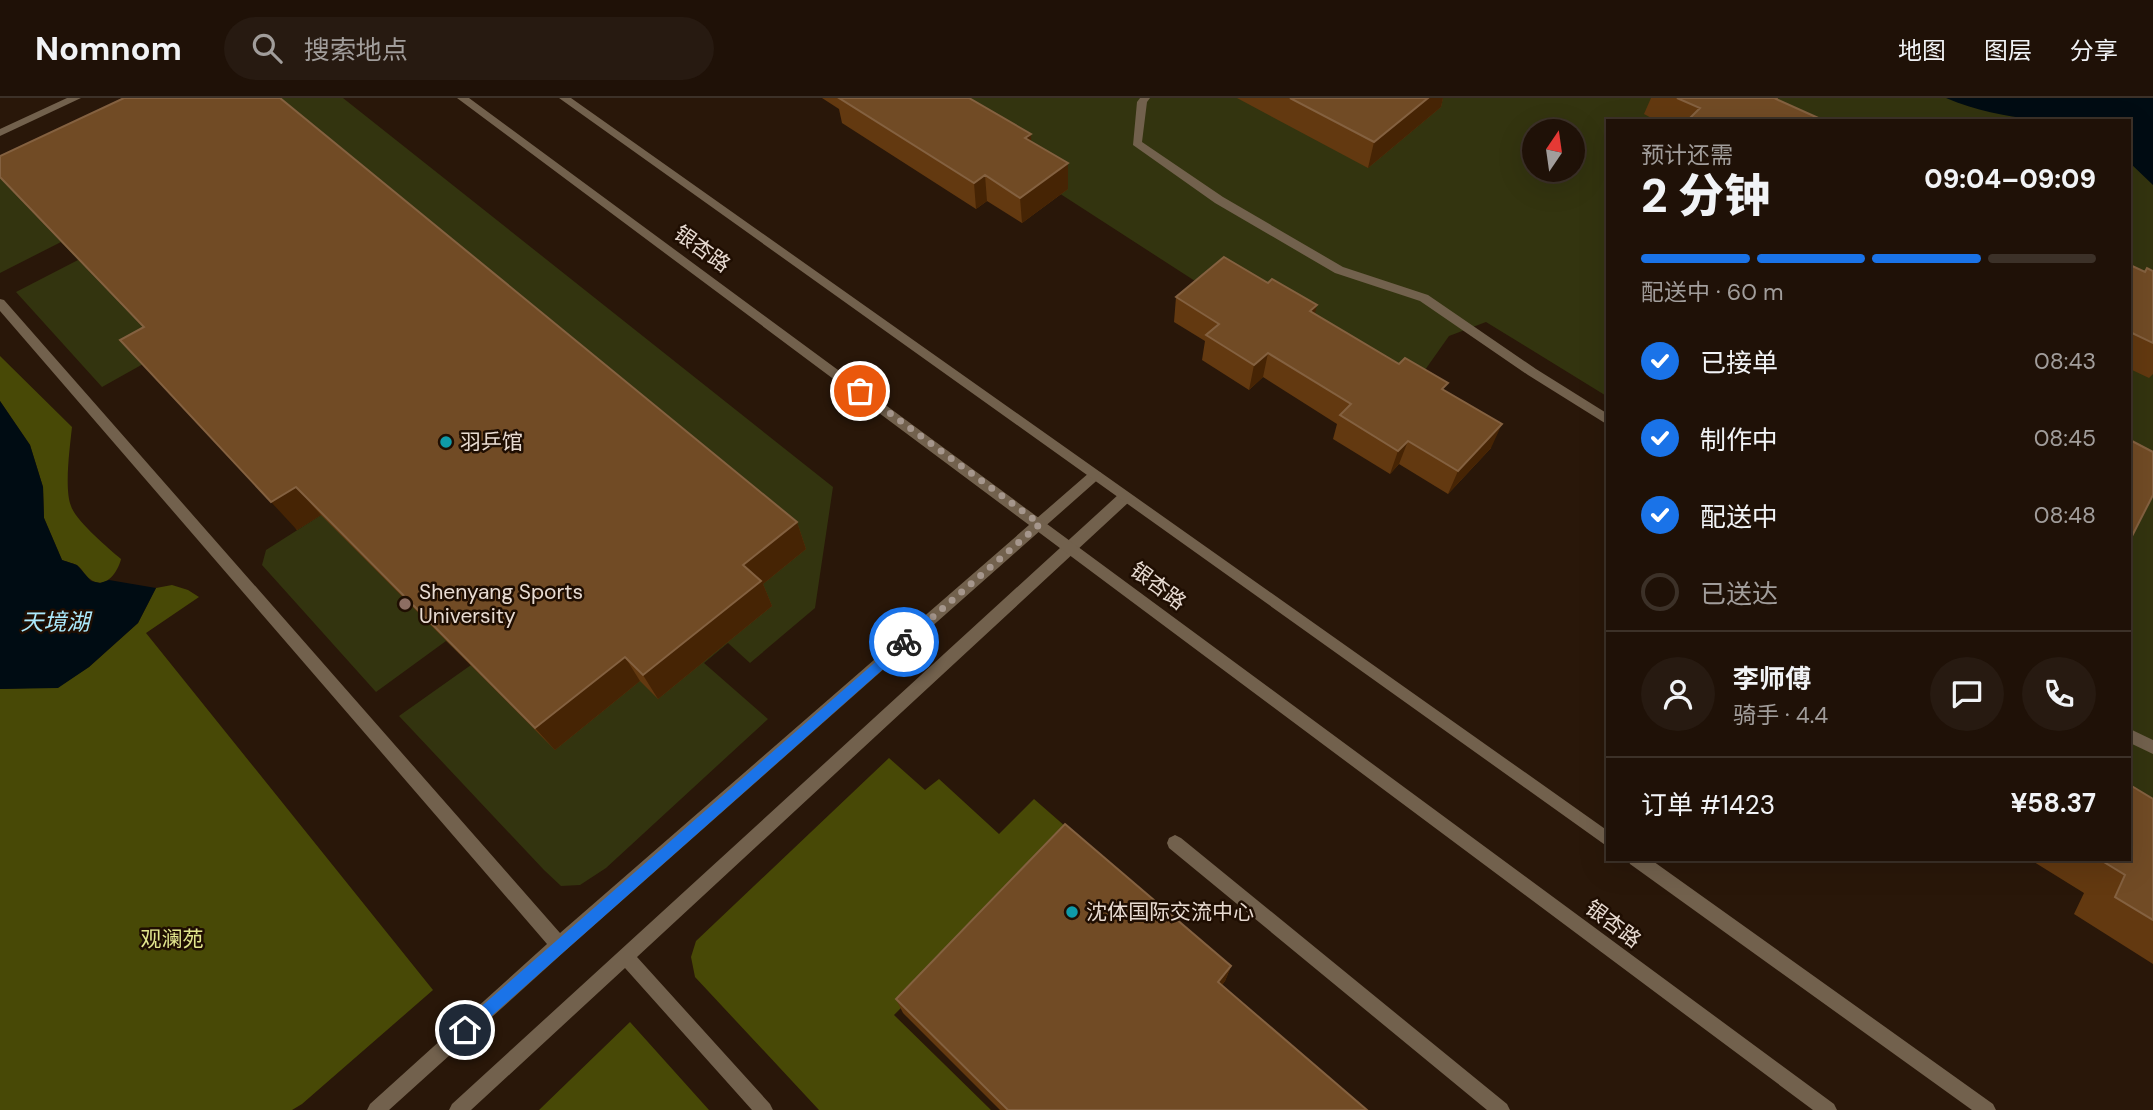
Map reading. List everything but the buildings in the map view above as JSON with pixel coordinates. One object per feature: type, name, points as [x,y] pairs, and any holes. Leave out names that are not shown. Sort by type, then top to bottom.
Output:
[{"type":"street","points":[[0,133],[75,98]]},
{"type":"street","name":"银杏路","points":[[462,98],[1828,1110]]},
{"type":"street","points":[[564,98],[1606,839]]},
{"type":"street","points":[[1145,98],[1142,102],[1137,143],[1219,200],[1339,270],[1424,298],[1606,419]]},
{"type":"street","points":[[0,303],[559,945]]},
{"type":"street","points":[[376,1110],[559,945],[1095,476]]},
{"type":"street","points":[[458,1110],[1124,498]]},
{"type":"street","points":[[2131,736],[2153,747]]},
{"type":"street","points":[[1175,843],[1501,1110]]},
{"type":"street","points":[[1639,861],[1987,1110]]},
{"type":"street","points":[[625,957],[764,1110]]},
{"type":"shaded area","name":"羽乒馆","points":[[143,98],[343,98],[833,487],[815,608],[750,663],[728,643],[704,663],[768,719],[606,868],[580,885],[561,886],[399,716],[471,665],[446,641],[376,692],[262,565],[266,550],[321,515],[354,246],[102,387],[16,292],[78,260],[61,242],[0,273],[0,166]]},
{"type":"shaded area","points":[[912,98],[2153,98],[2153,863],[2131,849],[2131,119],[1606,119],[1606,396],[1486,322],[1449,336],[1396,411]]},
{"type":"green space","points":[[0,356],[72,427],[68,479],[71,506],[86,526],[121,559],[114,574],[106,581],[96,582],[88,578],[78,566],[62,560],[44,518],[43,487],[30,445],[0,401]]},
{"type":"green space","name":"观澜苑","points":[[172,585],[199,597],[146,633],[433,990],[292,1110],[0,1110],[0,689],[58,687],[89,667],[138,623],[156,588]]},
{"type":"green space","points":[[889,758],[925,790],[939,779],[999,834],[1034,799],[1074,834],[894,1015],[991,1110],[819,1110],[695,977],[691,957],[696,941]]},
{"type":"green space","points":[[630,1022],[709,1110],[539,1110]]},
{"type":"water","points":[[1946,98],[2153,98],[2153,185],[2131,164],[2131,119],[2036,119],[1992,113]]},
{"type":"water","name":"天境湖","points":[[0,401],[30,445],[43,487],[44,518],[62,560],[77,565],[91,581],[100,583],[109,580],[156,588],[138,623],[89,667],[58,688],[0,689]]},
{"type":"way so far","points":[[860,391],[1040,524],[904,642]]},
{"type":"place","name":"羽乒馆","points":[[446,442]]},
{"type":"place","name":"Shenyang Sports University","points":[[405,604]]},
{"type":"place","name":"沈体国际交流中心","points":[[1072,912]]},
{"type":"route","points":[[465,1030],[904,642]]}]
